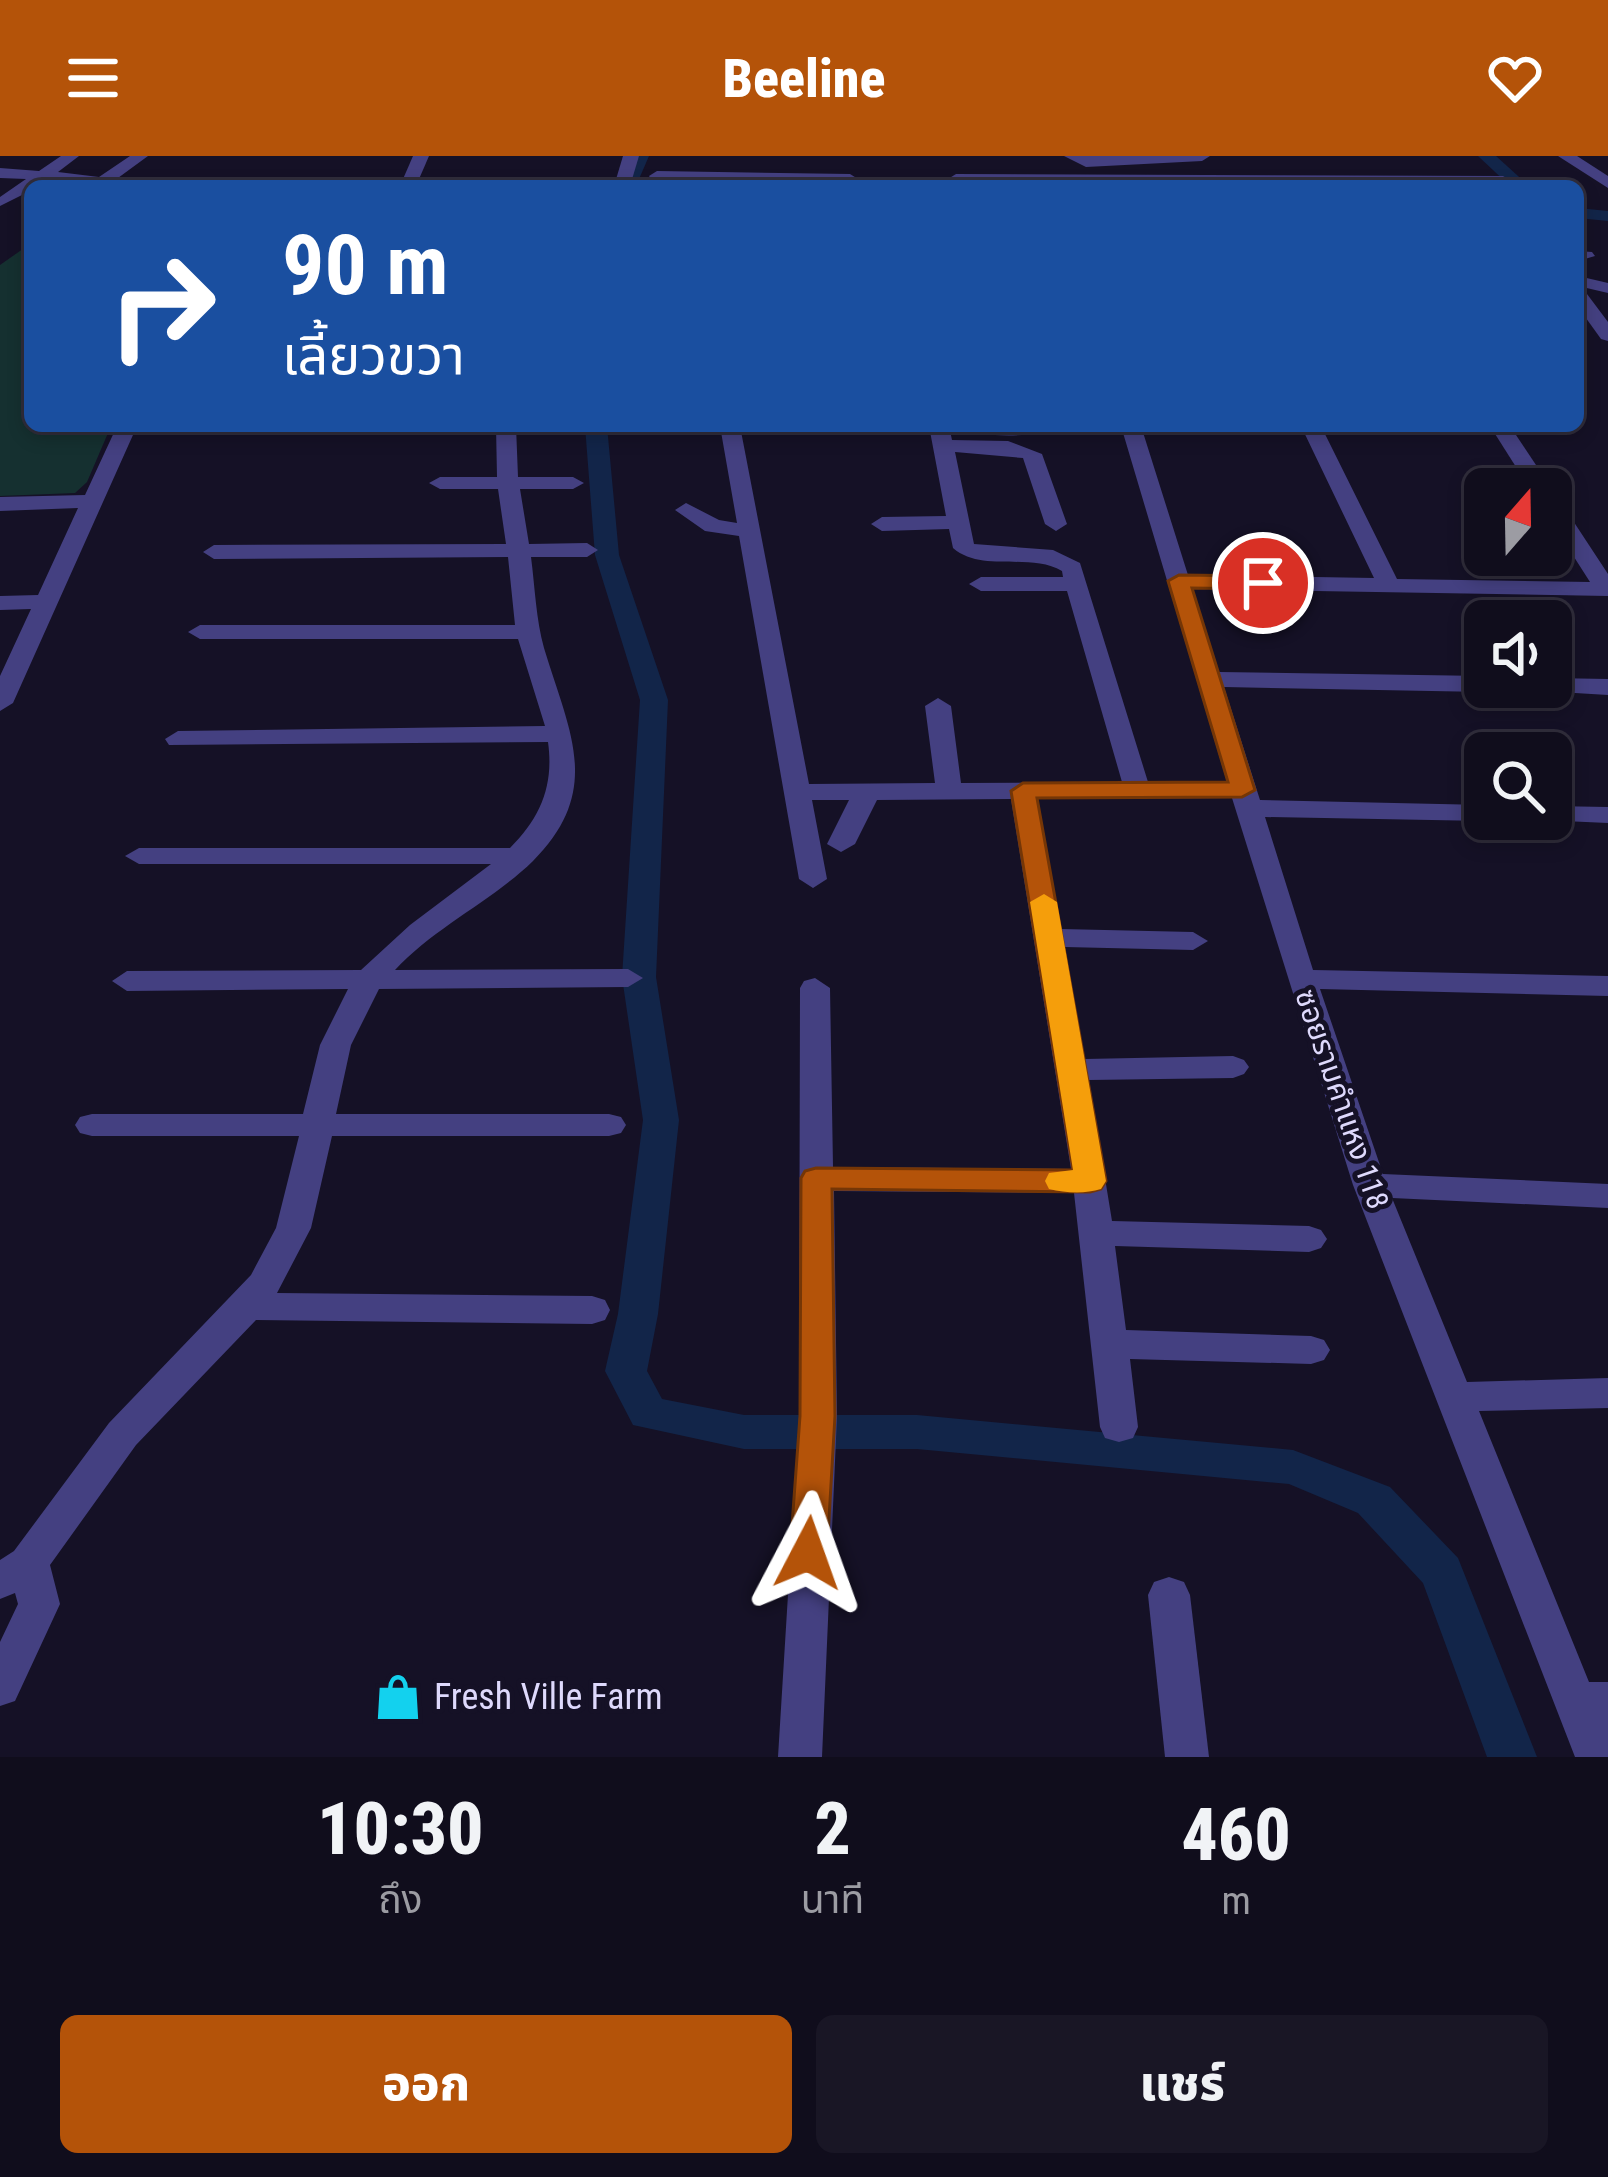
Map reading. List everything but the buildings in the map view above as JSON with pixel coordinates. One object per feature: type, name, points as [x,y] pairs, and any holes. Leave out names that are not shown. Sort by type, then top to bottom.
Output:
[{"type":"street","points":[[38,180],[71,156]]},
{"type":"street","points":[[99,180],[140,156]]},
{"type":"street","points":[[826,156],[850,180]]},
{"type":"street","points":[[1072,156],[1086,162],[1202,156]]},
{"type":"street","points":[[1393,156],[1413,180]]},
{"type":"street","points":[[1566,156],[1608,183]]},
{"type":"street","points":[[1475,160],[1497,180]]},
{"type":"street","points":[[0,173],[72,180]]},
{"type":"street","points":[[657,176],[769,180]]},
{"type":"street","points":[[956,179],[982,180]]},
{"type":"street","points":[[1584,294],[1607,333]]},
{"type":"street","points":[[0,703],[124,432]]},
{"type":"street","points":[[0,1687],[40,1604],[15,1572],[138,1416],[249,1306],[278,1262],[298,1220],[316,1124],[343,1030],[369,980],[446,909],[522,856],[547,831],[558,808],[565,778],[528,632],[506,483],[506,432]]},
{"type":"street","points":[[731,432],[813,879]]},
{"type":"street","name":"ซอยรามคำแหง 118","points":[[1133,432],[1300,979],[1370,1185],[1454,1397],[1592,1701],[1598,1757]]},
{"type":"street","points":[[1314,432],[1389,585]]},
{"type":"street","points":[[1504,432],[1527,468]]},
{"type":"street","points":[[1056,524],[1032,454],[940,433],[957,522],[968,551],[1063,560],[1078,584],[1137,789]]},
{"type":"street","points":[[440,483],[573,482]]},
{"type":"street","points":[[0,504],[93,501]]},
{"type":"street","points":[[686,510],[713,526],[748,532]]},
{"type":"street","points":[[882,524],[957,522]]},
{"type":"street","points":[[1572,536],[1607,589]]},
{"type":"street","points":[[214,552],[587,550]]},
{"type":"street","points":[[1179,581],[1607,589]]},
{"type":"street","points":[[981,584],[1078,584]]},
{"type":"street","points":[[0,603],[45,602]]},
{"type":"street","points":[[200,632],[528,632]]},
{"type":"street","points":[[1209,680],[1464,684]]},
{"type":"street","points":[[1572,686],[1608,687]]},
{"type":"street","points":[[938,706],[950,791]]},
{"type":"street","points":[[178,739],[557,734]]},
{"type":"street","points":[[800,792],[1137,789],[1464,812]]},
{"type":"street","points":[[1023,791],[1090,1181],[1119,1427]]},
{"type":"street","points":[[842,844],[867,792]]},
{"type":"street","points":[[1572,814],[1608,815]]},
{"type":"street","points":[[139,856],[522,856]]},
{"type":"street","points":[[1050,938],[1193,941]]},
{"type":"street","points":[[128,981],[628,978]]},
{"type":"street","points":[[1300,979],[1608,986]]},
{"type":"street","points":[[800,1757],[816,1437],[815,988]]},
{"type":"street","points":[[1073,1070],[1233,1067]]},
{"type":"street","points":[[92,1125],[609,1125]]},
{"type":"street","points":[[816,1178],[1090,1181]]},
{"type":"street","points":[[1370,1185],[1608,1196]]},
{"type":"street","points":[[1097,1233],[1309,1239]]},
{"type":"street","points":[[249,1306],[592,1310]]},
{"type":"street","points":[[1110,1344],[1312,1350]]},
{"type":"street","points":[[1454,1397],[1608,1393]]},
{"type":"street","points":[[1168,1595],[1186,1757]]},
{"type":"green space","points":[[24,248],[24,432],[108,432],[87,482],[75,493],[0,496],[0,265]]},
{"type":"waterway","points":[[630,180],[641,156]]},
{"type":"waterway","points":[[1486,156],[1513,180]]},
{"type":"waterway","points":[[1584,214],[1608,216]]},
{"type":"waterway","points":[[597,432],[607,555],[654,700],[639,977],[661,1120],[638,1314],[626,1371],[648,1413],[744,1432],[917,1432],[1293,1467],[1374,1500],[1442,1572],[1512,1757]]},
{"type":"slow traffic","points":[[1044,902],[1090,1181],[1060,1181]]},
{"type":"place","name":"Fresh Ville Farm","points":[[398,1697]]},
{"type":"route","points":[[808,1553],[818,1416],[816,1178],[1090,1181],[1023,791],[1242,790],[1179,581],[1263,583]]}]
